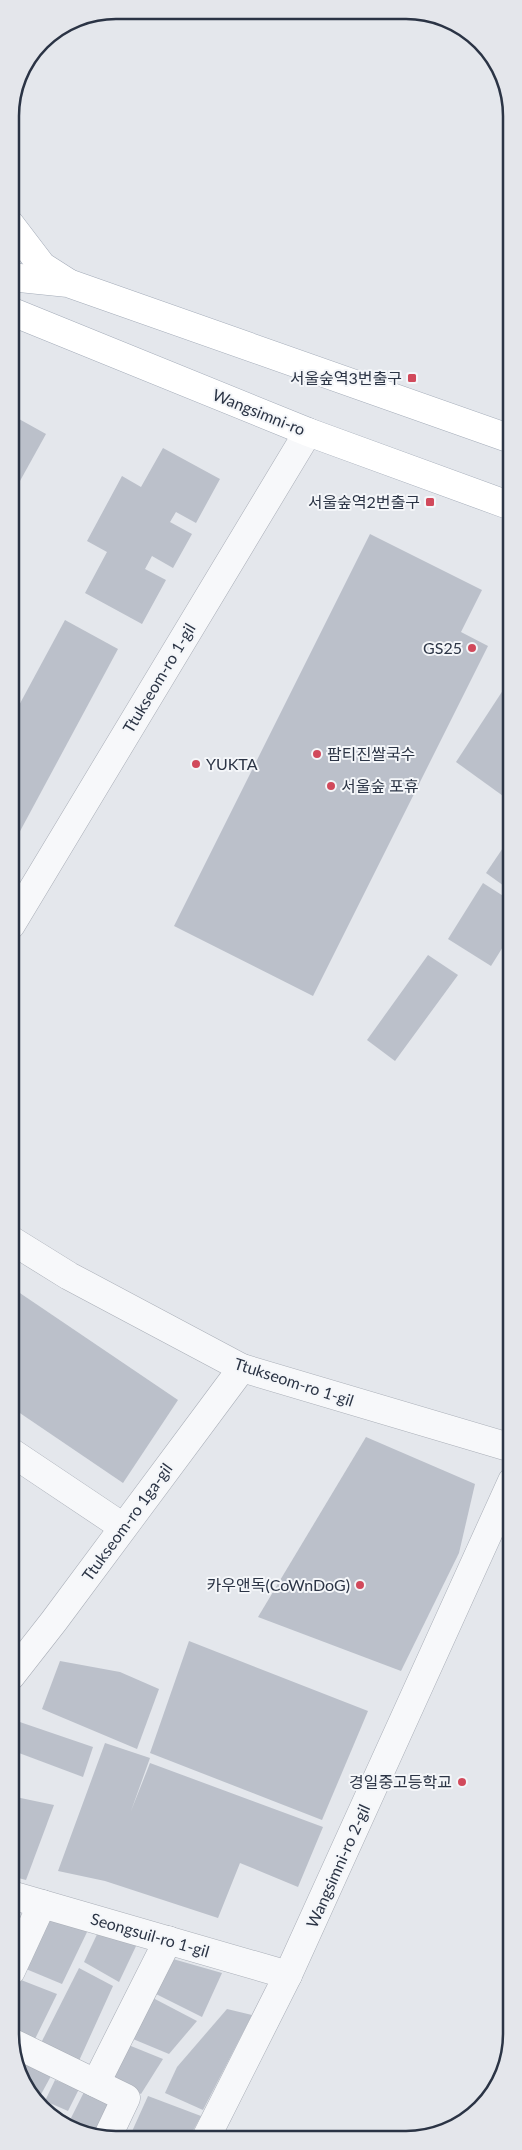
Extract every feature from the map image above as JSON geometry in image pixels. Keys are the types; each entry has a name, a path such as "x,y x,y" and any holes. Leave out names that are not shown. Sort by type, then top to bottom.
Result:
{"main road":[{"path":"19,236 42,266 68,283"},
{"path":"19,277 68,283 503,436"},
{"name":"Wangsimni-ro","path":"19,315 308,432 503,503"}],"street":[{"name":"Ttukseom-ro 1-gil","path":"19,910 308,432"},
{"name":"Ttukseom-ro 1-gil","path":"19,1245 69,1276 242,1368 503,1445"},
{"name":"Ttukseom-ro 1ga-gil","path":"19,1666 242,1368"},
{"path":"19,1457 123,1527"},
{"name":"Wangsimni-ro 2-gil","path":"210,2131 288,1975 503,1500"},
{"name":"Seongsuil-ro 1-gil","path":"19,1897 288,1975"},
{"path":"19,1954 42,1904"},
{"path":"96,2084 168,1940"},
{"path":"20,2046 126,2098 111,2131"}],"building":[{"path":"19,419 46,434 19,483"},
{"path":"163,448 220,479 196,523 176,512 170,522 192,534 173,568 152,556 145,569 166,580 142,624 85,593 107,552 87,541 122,476 141,487"},
{"name":"서울숲 포휴","path":"370,534 482,590 461,632 488,646 313,996 174,926"},
{"path":"65,620 118,649 19,833 19,705"},
{"path":"503,690 503,796 456,762"},
{"path":"503,848 503,885 486,873"},
{"path":"483,883 503,896 503,947 491,966 448,939"},
{"path":"428,955 458,975 395,1061 367,1040"},
{"path":"19,1292 178,1400 123,1483 19,1412"},
{"name":"카우앤독(CoWnDoG)","path":"366,1437 475,1484 459,1553 401,1671 258,1617"},
{"path":"189,1641 368,1711 322,1820 150,1753"},
{"path":"60,1661 120,1672 159,1689 137,1749 42,1709"},
{"path":"19,1722 93,1747 83,1777 19,1753"},
{"path":"105,1743 150,1758 131,1811 150,1763 323,1827 298,1887 240,1863 218,1918 105,1881 58,1871"},
{"path":"19,1798 54,1805 26,1880 19,1878"},
{"path":"48,1918 88,1930 62,1984 26,1969"},
{"path":"100,1928 137,1944 119,1982 84,1962"},
{"path":"173,1959 222,1973 202,2017 154,1993"},
{"path":"79,1968 113,1986 78,2063 41,2043"},
{"path":"19,1979 57,1994 35,2039 19,2032"},
{"path":"153,1998 197,2021 169,2054 133,2039"},
{"path":"227,2009 252,2015 203,2110 165,2093 177,2067"},
{"path":"126,2044 163,2059 141,2094 109,2078"},
{"path":"23,2062 51,2076 41,2095 32,2083"},
{"path":"55,2080 79,2089 68,2111 45,2101"},
{"path":"84,2092 110,2105 99,2129 70,2120"},
{"path":"148,2096 201,2116 193,2131 132,2131"}],"place":[{"name":"서울숲역3번출구","path":"412,378"},
{"name":"서울숲역2번출구","path":"430,502"},
{"name":"GS25","path":"472,648"},
{"name":"팜티진쌀국수","path":"317,754"},
{"name":"YUKTA","path":"196,764"},
{"name":"서울숲 포휴","path":"331,786"},
{"name":"카우앤독(CoWnDoG)","path":"360,1585"},
{"name":"경일중고등학교","path":"462,1782"}]}
